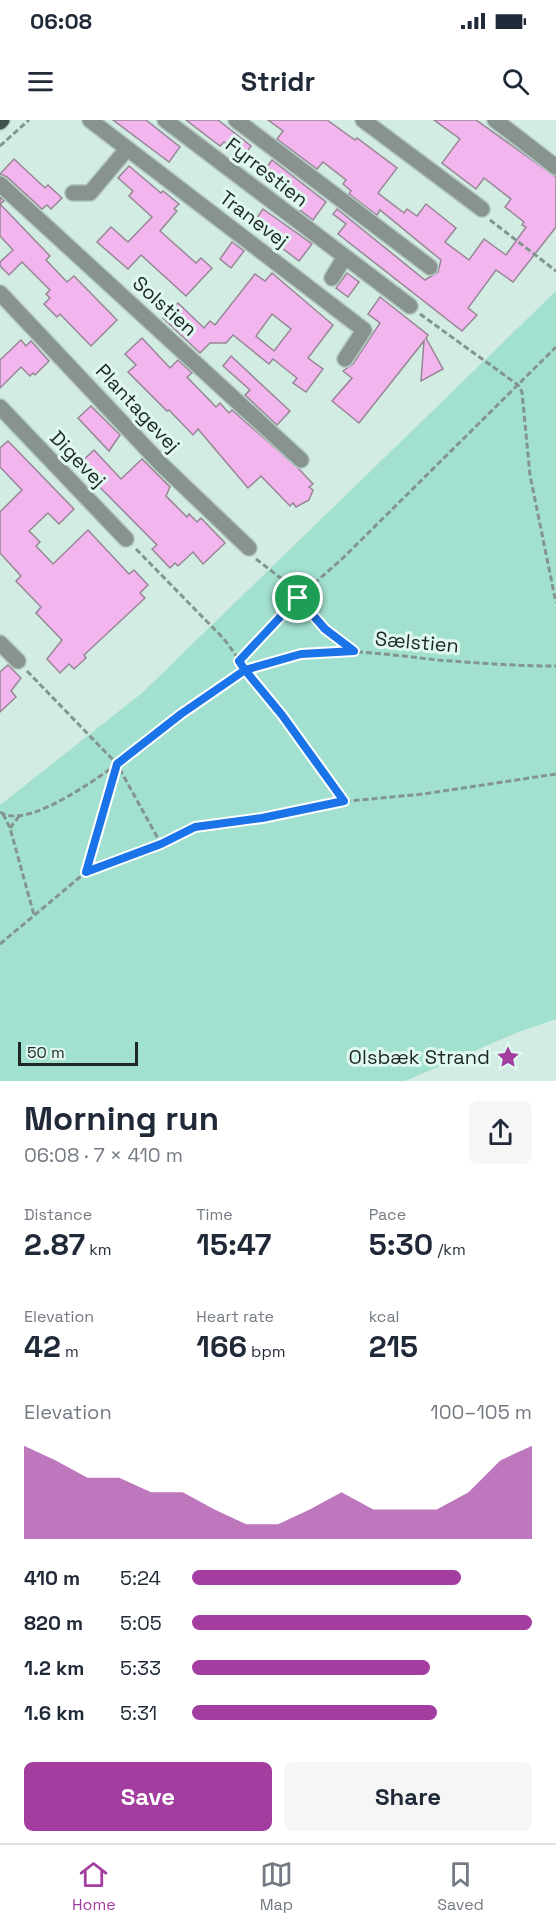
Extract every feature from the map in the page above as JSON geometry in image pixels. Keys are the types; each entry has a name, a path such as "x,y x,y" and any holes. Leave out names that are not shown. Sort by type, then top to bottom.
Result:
{"street":[{"name":"Tranevej","path":"90,120 364,330 345,359"},
{"name":"Fyrrestien","path":"165,120 410,306"},
{"path":"236,120 430,267"},
{"path":"363,120 482,209"},
{"path":"495,120 556,167"},
{"path":"73,193 90,193 128,149"},
{"name":"Solstien","path":"0,184 301,460"},
{"path":"332,278 344,258"},
{"name":"Plantagevej","path":"0,293 162,465 249,548"},
{"name":"Digevej","path":"0,407 126,539"},
{"path":"0,643 18,661"}],"path":[{"path":"0,146 30,120"},
{"path":"482,209 491,221 556,271"},
{"path":"410,306 518,385 522,392 530,475 556,603"},
{"path":"239,661 298,598 344,558 556,347"},
{"path":"126,539 224,639 344,801"},
{"path":"249,548 262,566 285,581 325,629 354,651"},
{"name":"Sælstien","path":"2,813 20,816 74,795 190,707 245,670 301,654 354,651 454,661 556,666"},
{"path":"18,661 117,764 161,844"},
{"path":"86,872 117,764"},
{"path":"0,937 2,942 86,872 161,844 195,827 262,818 344,801 423,794 556,774"},
{"path":"2,813 10,828 34,915"},
{"path":"10,828 20,816"}],"green space":[{"path":"556,291 556,1019 516,1033 405,1081 0,1081 0,805 142,693"}],"building":[{"path":"113,120 146,120 180,147 169,162"},
{"path":"186,120 218,120 251,146 243,157 224,142 220,146"},
{"path":"268,120 327,120 355,140 357,138 397,168 378,193 404,213 407,209 417,216 426,204 456,228 445,242 469,260 484,239 506,255 526,227 522,225 524,222 505,207 511,199 484,178 476,189 442,163 460,139 434,120 476,120 556,177 556,227 513,282 496,270 468,308 477,315 462,331 338,234 346,224 333,214 337,209 425,280 438,272 441,260 380,210 377,215 349,194 351,191 343,184 346,180 323,162 317,169 277,139 283,131"},
{"path":"14,159 45,188 48,185 62,198 51,209 47,205 42,209 7,177 0,174"},
{"path":"272,160 326,202 313,220 300,210 303,206 261,175"},
{"path":"129,166 161,193 163,191 179,204 174,209 177,211 160,231 196,263 201,258 212,268 186,296 141,255 128,269 97,242 111,227 128,242 152,217 129,196 133,191 118,178"},
{"path":"0,204 50,256 46,260 67,282 74,276 117,320 91,346 60,314 57,317 44,304 50,298 46,294 50,290 22,262 9,275 0,266 0,262 13,250 0,236"},
{"path":"263,209 312,244 299,261 252,225"},
{"path":"232,242 244,251 231,268 220,259"},
{"path":"272,273 333,325 308,358 323,369 306,392 293,383 297,378 273,359 269,364 233,335 226,343 210,343 200,353 163,318 178,303 204,328 210,321 215,325 255,274 265,281","holes":["272,314 291,329 274,351 256,336"]},
{"path":"347,273 359,282 348,297 336,288"},
{"path":"380,297 428,335 426,338 443,369 421,381 424,341 359,423 332,401 352,378 343,371 353,364 380,323 368,314"},
{"path":"142,338 170,368 178,360 192,373 187,377 216,407 220,403 229,413 232,410 299,469 313,484 309,487 313,490 309,500 296,507 293,503 290,506 261,476 248,488 198,429 193,435 169,410 167,411 128,372 136,365 125,354"},
{"path":"21,340 26,346 31,341 49,361 35,375 33,373 30,376 21,367 0,388 0,360"},
{"path":"231,356 290,411 277,425 245,395 250,390 223,366"},
{"path":"91,406 120,435 109,451 78,418"},
{"path":"8,441 74,509 59,524 48,513 29,531 40,542 36,546 53,564 88,530 129,574 134,570 148,585 140,593 145,598 84,655 86,658 74,669 69,664 60,673 47,659 62,640 36,613 41,607 16,581 21,576 0,553 0,512 22,490 0,467 0,448"},
{"path":"94,450 121,479 142,459 170,487 166,496 187,517 189,514 197,522 201,518 225,543 203,564 193,552 178,566 175,563 170,568 152,549 157,545 78,465"},
{"path":"8,665 21,678 11,691 16,697 0,712 0,672"}],"place":[{"name":"Olsbæk Strand","path":"508,1057"}],"route":[{"path":"298,598 239,661 245,670 219,686 117,764 104,817 86,872 161,844 195,827 262,818 344,801 261,687 245,670 301,654 354,651 338,642 298,598"}]}
